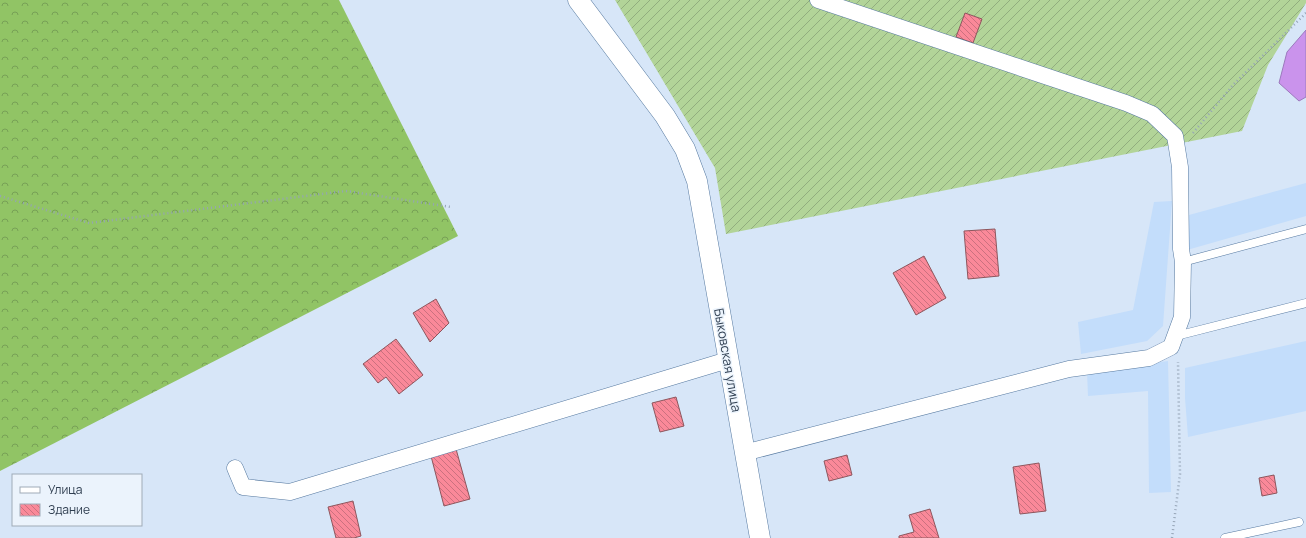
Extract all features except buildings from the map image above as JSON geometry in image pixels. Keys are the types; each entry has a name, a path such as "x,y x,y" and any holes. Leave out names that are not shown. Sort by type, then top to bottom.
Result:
{"street":[{"name":"Быковская улица","path":"578,0 665,116 685,149 697,182 760,538"},
{"path":"744,453 1069,369 1149,358 1173,341 1182,317 1183,262 1181,249 1180,167 1175,136 1152,114 1133,105 818,0"},
{"path":"235,468 243,486 290,492 728,360"}],"lane":[{"path":"1183,262 1306,229"},
{"path":"1173,341 1306,303"},
{"path":"1225,538 1299,522"}],"path":[{"path":"1177,152 1233,85 1306,13"},
{"path":"0,196 89,223 346,191 451,207"},
{"path":"1172,538 1180,474 1178,361 1173,341"}],"shaded area":[{"path":"1306,30 1306,97 1299,101 1279,83 1287,52"},
{"path":"1306,183 1306,216 1187,250 1189,215"},
{"path":"1172,201 1163,326 1147,341 1081,354 1078,322 1133,310 1154,202"},
{"path":"1306,341 1306,411 1188,437 1185,398 1185,368"},
{"path":"1168,361 1171,492 1149,493 1148,391 1088,396 1087,372"}],"green space":[{"path":"0,0 339,0 458,236 0,471"},
{"path":"615,0 1306,0 1306,3 1268,65 1242,131 726,234 715,168"}]}
